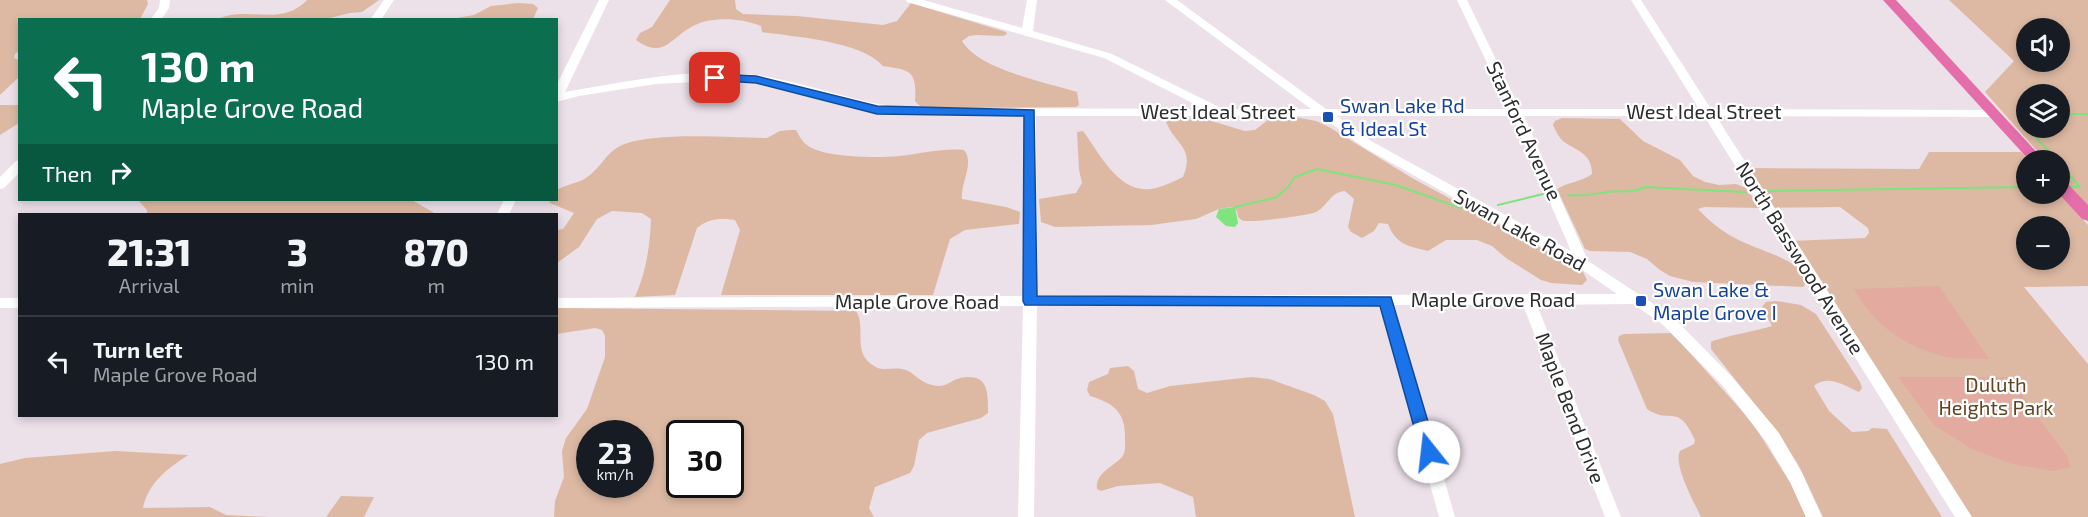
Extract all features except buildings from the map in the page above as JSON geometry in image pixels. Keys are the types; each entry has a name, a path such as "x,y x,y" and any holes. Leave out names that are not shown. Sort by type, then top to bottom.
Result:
{"main road":[{"path":"1889,0 2028,150"},
{"path":"2070,196 2088,215"}],"street":[{"path":"156,18 164,8 165,0"},
{"path":"376,18 389,0"},
{"path":"558,96 604,0"},
{"path":"911,0 1108,56 1222,113"},
{"path":"1027,32 1032,0"},
{"name":"Swan Lake Road","path":"1170,0 1367,144 1431,182 1583,264 1638,299 1682,333 1748,406 1785,457 1814,517"},
{"name":"Stanford Avenue","path":"1462,0 1516,112 1583,264"},
{"name":"North Basswood Avenue","path":"1636,0 1964,517"},
{"name":"West Ideal Street","path":"558,98 670,81 738,78 780,84 877,110 1222,113 1994,113"},
{"path":"1026,517 1030,301 1030,112"},
{"path":"0,185 18,166"},
{"name":"Maple Grove Road","path":"558,303 1638,299"},
{"path":"1386,300 1447,517"},
{"name":"Maple Bend Drive","path":"1528,300 1613,517"},
{"path":"0,303 18,303"}],"green space":[{"path":"0,0 147,0 148,4 141,18 18,18 18,52 14,58 18,60 18,78 0,95"},
{"path":"307,0 379,0 362,12 330,18 222,18 240,14 275,15 297,8"},
{"path":"670,0 735,0 736,9 743,14 797,16 883,25 897,21 911,3 1006,32 1007,34 1003,36 969,36 962,41 983,60 998,67 1014,74 1077,92 1079,105 1076,107 922,108 915,101 913,78 906,71 883,66 873,58 844,46 809,38 762,32 761,26 736,20 717,19 700,23 660,48 646,46 636,40 640,33 652,27"},
{"path":"1949,0 2088,0 2088,209 2070,188 2070,150 2036,150 2026,138 2070,138 2070,84 2016,84 2016,127 1985,92 2014,61"},
{"path":"518,3 533,4 538,8 533,18 457,18 474,15 491,6"},
{"path":"0,105 18,105 18,124 0,135"},
{"path":"1290,116 1316,121 1329,127 1412,178 1576,267 1583,272 1587,280 1582,285 1541,280 1506,258 1492,246 1477,240 1446,240 1428,251 1403,243 1391,231 1388,224 1379,223 1374,231 1362,238 1351,232 1348,227 1354,199 1345,191 1336,194 1316,212 1270,220 1242,220 1232,207 1219,209 1196,219 1151,225 1055,227 1041,222 1039,199 1076,193 1082,183 1077,132 1083,131 1105,162 1122,180 1143,189 1156,188 1183,177 1186,153 1166,122 1169,119 1208,120 1245,131 1255,130 1268,120"},
{"path":"1562,118 1620,119 1643,141 1680,160 1693,176 1705,182 1719,185 1736,184 1746,188 1760,208 1704,207 1698,209 1724,232 1794,265 1809,280 1803,287 1693,282 1670,276 1647,259 1630,252 1585,249 1557,189 1592,174 1591,167 1587,157 1564,142 1558,134 1553,125 1555,121"},
{"path":"796,130 807,145 838,155 890,157 940,150 964,150 968,167 962,199 1006,207 1020,212 1019,224 965,230 950,239 933,295 721,295 740,230 735,220 730,219 710,221 697,228 675,295 635,297 645,269 651,219 642,213 612,211 597,219 579,247 558,262 558,230 563,229 574,213 549,201 558,201 558,189 591,175 620,146 652,138 767,138 780,131"},
{"name":"Duluth Heights Park","path":"1929,152 2016,152 2016,204 2068,204 2088,225 2088,286 2024,287 2088,364 2088,517 1964,517 1790,241 1865,238 1869,233 1868,228 1840,207 1768,208 1743,168 1919,169"},
{"path":"139,201 414,201 434,213 147,213"},
{"path":"1939,286 1989,359 1948,357 1929,352 1903,340 1870,313 1854,289"},
{"path":"1776,301 1801,305 1816,314 1860,382 1862,388 1859,392 1831,381 1814,386 1829,411 1852,432 1868,431 1872,428 1887,429 1942,517 1823,517 1799,466 1780,436 1711,349 1711,342 1715,340 1772,326 1762,307 1766,302"},
{"path":"558,308 856,311 859,318 863,354 874,366 881,369 907,370 927,383 939,386 960,378 977,378 982,381 987,392 988,413 981,418 927,433 919,440 914,466 910,473 875,487 869,508 874,517 554,517 555,501 564,477 562,451 566,438 576,424 576,498 654,498 654,420 579,420 587,409 605,357 605,336 602,330 595,328 558,334"},
{"path":"1672,333 1752,422 1791,484 1806,517 1701,517 1685,484 1679,465 1680,451 1694,444 1695,440 1683,421 1674,416 1656,414 1647,409 1618,340 1619,336 1624,334"},
{"path":"1128,366 1134,371 1138,389 1147,393 1170,386 1252,377 1269,379 1325,401 1333,414 1355,517 1196,517 1193,497 1160,483 1118,486 1101,491 1097,489 1097,483 1102,474 1123,455 1125,430 1117,410 1106,402 1090,396 1087,390 1089,382 1108,374 1110,368"},
{"path":"1898,377 2009,377 2067,456 2071,467 2052,471 2012,464 1972,449 1934,425"},
{"path":"116,451 188,455 166,471 154,484 143,508 210,507 226,515 269,517 0,517 0,464 25,458"},
{"path":"341,496 374,497 364,517 326,517"}],"shaded area":[{"path":"1235,207 1238,223 1235,227 1226,226 1216,217 1219,209"}],"waterway":[{"path":"2070,114 2088,114"},
{"path":"2036,138 2048,150"},
{"path":"1235,207 1277,197 1295,177 1317,169 1396,185 1461,208"},
{"path":"2070,176 2080,187 2070,186"},
{"path":"1568,195 1631,191 1645,187 1745,192"},
{"path":"1767,191 2016,187"},
{"path":"1498,205 1543,194"}],"place":[{"name":"Swan Lake Rd & Ideal St","path":"1328,117"},
{"name":"Swan Lake & Maple Grove I","path":"1641,301"}],"route":[{"path":"715,78 756,79 877,110 1030,112 1030,301 1386,300 1429,452"}]}
